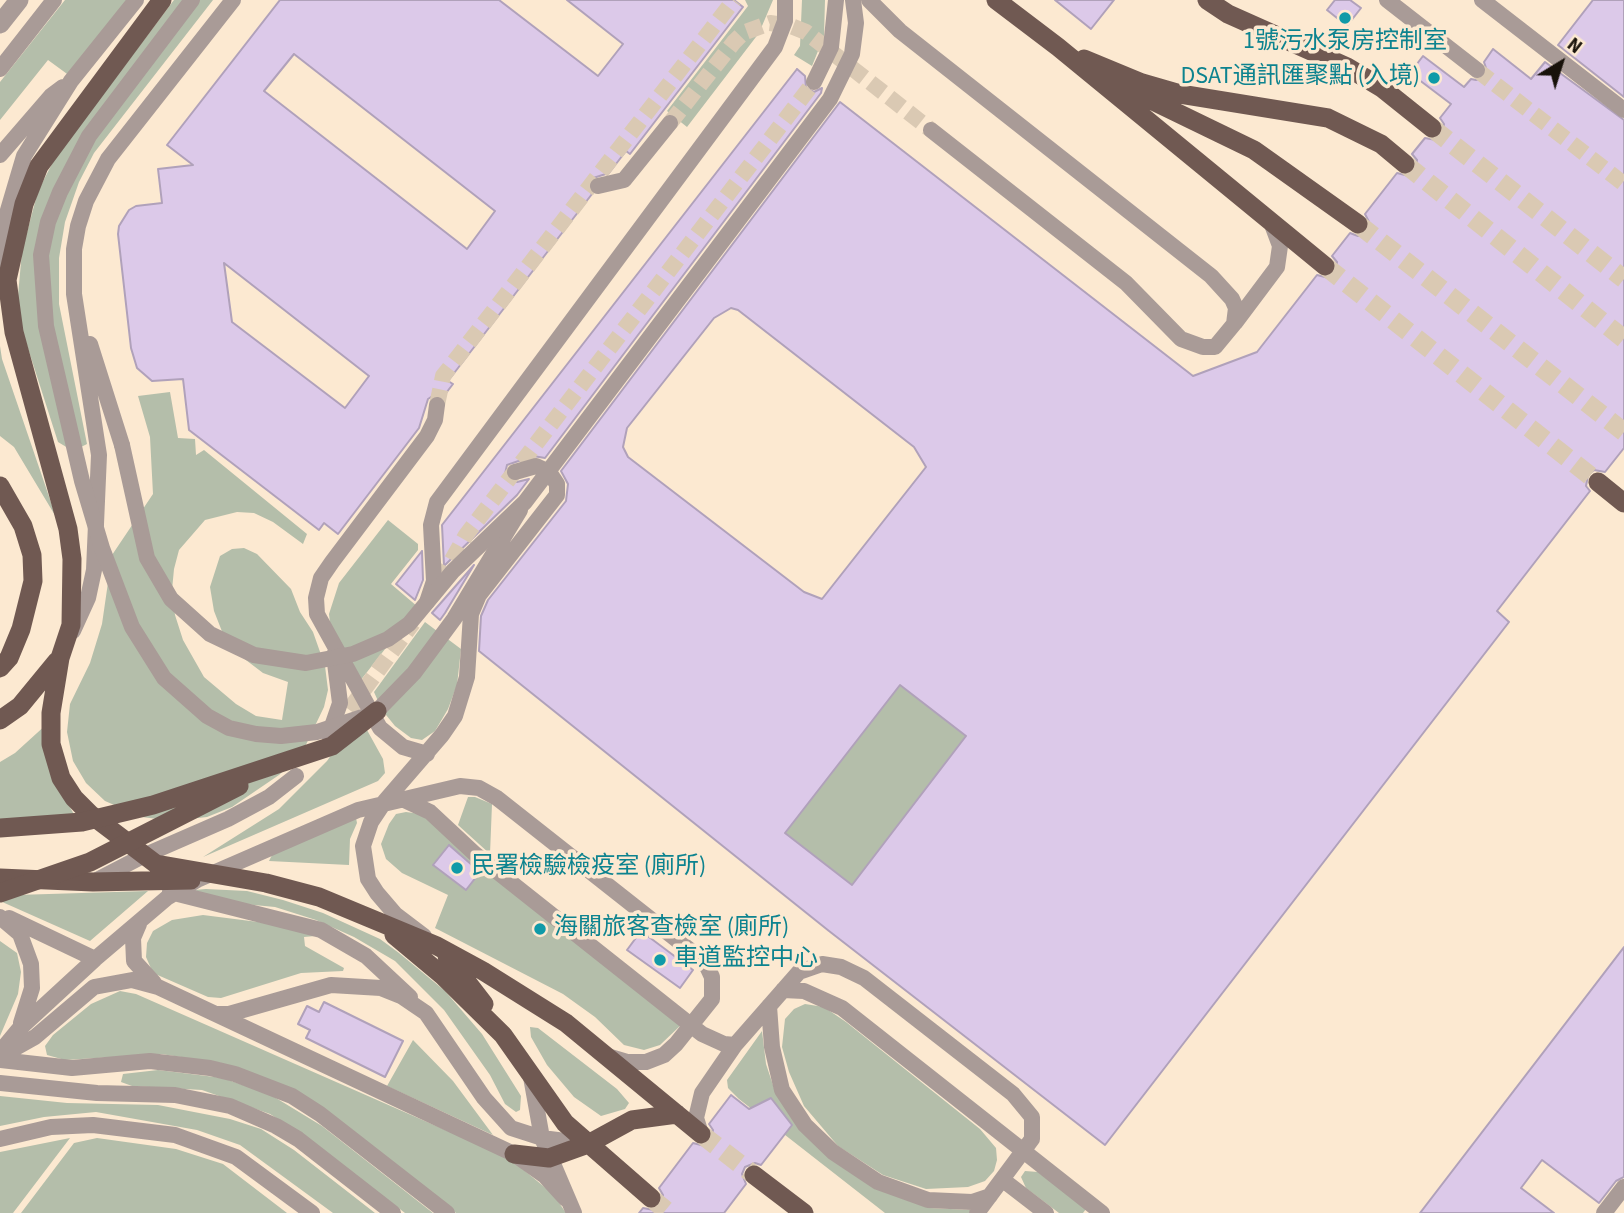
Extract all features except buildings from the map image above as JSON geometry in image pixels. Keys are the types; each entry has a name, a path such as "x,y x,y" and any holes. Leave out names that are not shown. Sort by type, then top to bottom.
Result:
{"main road":[{"path":"162,0 39,166 24,204 7,280 14,332 68,528 72,582 71,625 51,713 51,744 61,778 82,806 143,856 156,864 202,877"},
{"path":"996,0 1058,47 1325,266"},
{"path":"1207,0 1228,13 1347,67 1382,88 1432,128"},
{"path":"1058,47 1120,75 1180,94 1328,118 1381,144 1405,163"},
{"path":"1058,47 1132,92 1254,150 1357,224"},
{"path":"1598,482 1624,503"},
{"path":"0,486 23,526 32,555 33,581 29,607 4,663"},
{"path":"0,720 20,706 63,652"},
{"path":"0,828 82,822 153,805 332,746 377,711"},
{"path":"0,893 90,862 277,766"},
{"path":"0,878 93,882 236,878 319,897 437,946 530,999 607,1055 701,1134"},
{"path":"368,917 409,945 503,1035"},
{"path":"437,946 479,995 531,1077 565,1123 651,1198"},
{"path":"514,1154 549,1158 588,1144 632,1120 677,1114"},
{"path":"754,1175 804,1213"}],"street":[{"path":"0,24 19,0"},
{"path":"0,69 54,0"},
{"path":"7,280 4,237 14,184 32,143 71,81 136,0"},
{"path":"192,0 89,136 48,222 41,255 46,326 82,481 102,548 132,628 164,678 183,698 229,728 281,736 330,729 377,711 414,673 454,619 525,502 830,99 845,72 855,39 853,0"},
{"path":"63,652 88,598 94,570 99,466 74,294 74,249 78,226 86,201 102,169 125,134 233,0"},
{"path":"425,607 434,581 431,525 437,502 775,47 785,22 785,0"},
{"path":"814,82 831,47 836,0"},
{"path":"869,0 900,31 1212,276 1232,299 1236,308 1234,324"},
{"path":"1387,0 1477,70"},
{"path":"1482,0 1624,110"},
{"path":"0,155 51,96 71,81"},
{"path":"598,186 624,180 670,122"},
{"path":"931,130 1126,283 1181,339 1203,347 1215,346 1277,267 1280,246 1272,222"},
{"path":"74,294 122,445 140,535 158,580 171,599 210,634 235,648 277,660 329,661 388,639 409,624 453,571 525,502"},
{"path":"427,754 403,747 380,728 317,614 316,598 321,579 427,436 435,420 437,405"},
{"path":"437,946 386,905 368,879 363,846 366,832 449,726 464,695 471,655 471,614 479,595 558,494 557,484 549,472 536,466 515,472"},
{"path":"327,741 339,713 341,691 330,636"},
{"path":"93,882 269,797 296,776"},
{"path":"0,1056 19,1029 95,959 174,893 202,877 393,800 460,786 479,788 497,798 705,962 714,988 712,999 692,1026 664,1055 627,1062 607,1055"},
{"path":"393,800 430,812 475,853 692,1026 715,1041 735,1045"},
{"path":"82,806 106,821 147,836 190,836"},
{"path":"146,881 174,893 321,930 366,956 426,1013 495,1113 511,1128 542,1138 588,1144"},
{"path":"0,915 95,959"},
{"path":"0,915 20,934 32,964 29,1002 19,1029"},
{"path":"140,921 133,938 134,961 145,977 158,987"},
{"path":"701,1134 696,1118 702,1093 735,1045 799,972 822,964 841,967 864,978 1024,1105 1034,1129 1024,1152 977,1213"},
{"path":"0,1056 36,1037 94,987 132,980 158,987 514,1154 545,1176 570,1206"},
{"path":"214,1014 229,1014 331,985 381,988 401,996 426,1013"},
{"path":"783,990 804,991 830,1000 1102,1213"},
{"path":"769,1006 772,1047 782,1090 805,1125 833,1152 878,1182 928,1200 972,1202 991,1196"},
{"path":"0,1056 72,1068 150,1061 210,1068 235,1074 292,1096 320,1114 447,1213"},
{"path":"531,1077 542,1138 570,1206"},
{"path":"0,1083 97,1093 175,1095 230,1106 298,1139 393,1213"},
{"path":"0,1139 51,1127 93,1125 175,1135 236,1157 312,1213"},
{"path":"1003,1180 1046,1213"},
{"path":"1604,1213 1624,1187"}],"green space":[{"path":"65,0 136,0 74,79 48,60 0,120 0,82"},
{"path":"174,0 213,0 94,153 79,182 65,222 59,258 59,304 87,444 73,451 58,442 25,339 17,307 22,251 38,191 55,158"},
{"path":"745,0 773,0 759,33 687,127 667,111 748,6"},
{"path":"802,0 825,0 824,36 812,66 794,55 800,46"},
{"path":"0,346 2,359 56,517 14,447 0,436"},
{"path":"1111,379 1218,463 873,910 765,827"},
{"path":"170,392 178,438 195,439 196,455 204,450 307,534 303,544 273,522 254,513 237,512 205,520 179,550 174,569 172,590 175,615 183,640 204,677 236,704 256,716 282,720 288,682 263,673 238,654 223,634 214,611 210,587 220,556 232,549 244,548 257,554 291,589 300,612 313,632 325,666 328,690 324,707 301,755 279,775 232,807 207,817 172,821 142,817 105,801 86,783 73,761 67,732 70,704 90,663 102,624 112,555 153,494 150,437 138,396"},
{"path":"388,520 418,544 418,550 391,584 418,607 360,681 330,623 329,614 339,583"},
{"path":"425,622 461,649 457,685 448,709 435,731 422,740 411,738 395,726 382,710 374,692"},
{"path":"48,723 53,778 75,816 0,823 0,762 15,753"},
{"path":"367,730 383,759 385,773 378,781 203,857 279,809 327,761 343,738"},
{"path":"468,797 492,804 490,854 458,825"},
{"path":"396,814 421,814 681,1025 660,1045 644,1050 624,1045 595,1017 563,994 435,928 448,895 402,873 386,859 381,844"},
{"path":"356,818 357,823 350,839 349,865 269,861 272,855"},
{"path":"194,890 247,891 283,900 323,913 380,939 445,991 482,1034 521,1096 520,1110 516,1112 505,1104 490,1075 444,1010 395,961 354,937 316,920 275,907 233,903"},
{"path":"148,891 90,941 0,901 16,895"},
{"path":"203,915 274,924 315,936 304,937 305,946 344,968 343,971 301,973 221,998 208,997 153,973 146,957 147,943 153,931 172,920"},
{"path":"0,941 17,953 21,972 18,994 0,1036"},
{"path":"120,991 136,994 509,1158 553,1194 566,1213 456,1213 325,1111 221,1063 161,1054 65,1060 47,1055 45,1046 53,1035 91,1004"},
{"path":"805,1004 824,1007 846,1022 980,1129 996,1148 994,1171 985,1181 968,1187 926,1189 883,1175 838,1146 804,1106 789,1072 782,1047 785,1019 794,1009"},
{"path":"530,1027 538,1028 617,1089 629,1103 625,1109 601,1116 574,1097 547,1065 531,1037"},
{"path":"762,1031 766,1064 775,1091 871,1185 930,1208 971,1210 969,1213 885,1213 739,1099 728,1088 727,1080"},
{"path":"413,1040 453,1081 493,1135 387,1086"},
{"path":"158,1070 223,1078 271,1095 322,1126 433,1213 405,1213 309,1139 270,1114 202,1090 132,1086 121,1082 123,1074"},
{"path":"0,1096 67,1103 158,1105 230,1119 261,1129 294,1150 375,1213 333,1213 240,1145 197,1130 96,1112 44,1117 0,1126"},
{"path":"70,1138 13,1213 0,1213 0,1152"},
{"path":"97,1138 176,1149 223,1164 287,1213 21,1213 74,1143"},
{"path":"1025,1171 1038,1172 1086,1209 1083,1213 1059,1213 1026,1188 1021,1177"}],"tunnel":[{"path":"437,405 443,376 734,0"},
{"path":"670,123 734,42 743,33 770,23 791,26 806,32 931,130"},
{"path":"1477,70 1624,184"},
{"path":"440,581 466,535 814,82"},
{"path":"1432,128 1624,279"},
{"path":"1405,164 1624,339"},
{"path":"1358,224 1624,432"},
{"path":"1325,266 1598,482"},
{"path":"335,729 413,623"},
{"path":"701,1134 754,1175"},
{"path":"651,1198 669,1213"}],"place":[{"name":"1號污水泵房控制室","path":"1345,18"},
{"name":"DSAT通訊匯聚點 (入境)","path":"1434,78"},
{"name":"民署檢驗檢疫室 (廁所)","path":"457,868"},
{"name":"海關旅客查檢室 (廁所)","path":"540,929"},
{"name":"車道監控中心","path":"660,960"}]}
